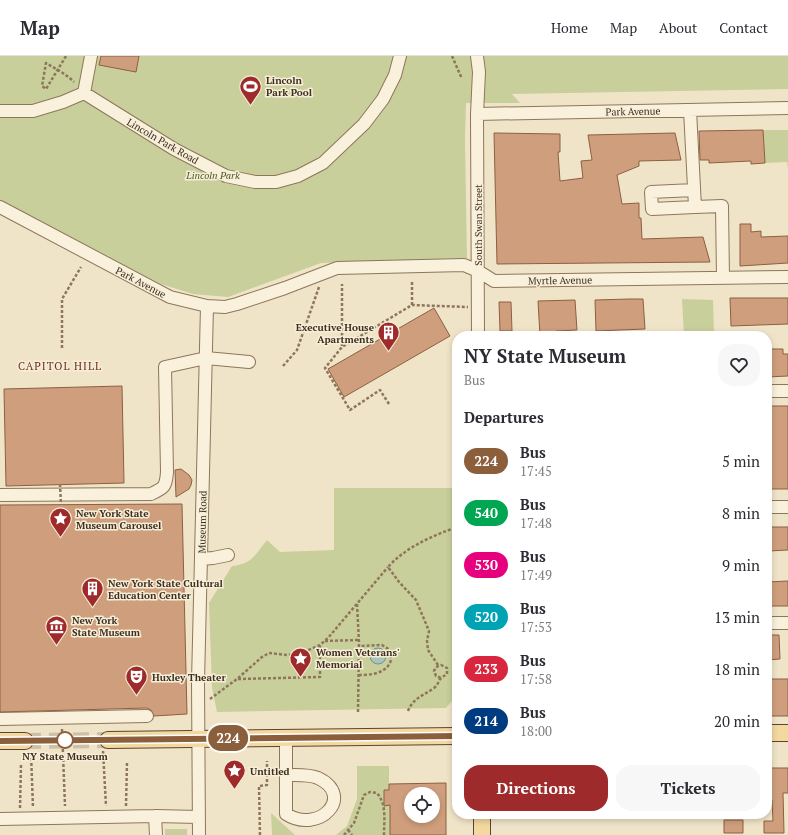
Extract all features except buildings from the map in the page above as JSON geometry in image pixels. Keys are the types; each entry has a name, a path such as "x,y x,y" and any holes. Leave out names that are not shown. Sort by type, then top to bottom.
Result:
{"main road":[{"path":"772,733 788,733"},
{"path":"105,744 199,738 452,736"},
{"path":"0,741 28,746"},
{"path":"482,819 482,835"}],"street":[{"path":"0,111 33,111 63,102 84,93 91,56"},
{"name":"Lincoln Park Road","path":"84,93 174,149 226,176 255,182 276,182 298,176 323,163 364,124 383,99 395,75 400,56"},
{"name":"South Swan Street","path":"477,56 479,72 477,114 478,331"},
{"name":"Park Avenue","path":"477,114 788,108"},
{"path":"690,110 695,207"},
{"path":"694,190 651,192 652,209 722,206 723,278"},
{"name":"Park Avenue","path":"0,206 170,298 207,306 225,307 237,304 285,288 337,268"},
{"name":"Myrtle Avenue","path":"337,268 464,265 478,271 494,281 788,278"},
{"name":"Museum Road","path":"199,835 199,675 207,306"},
{"path":"0,495 151,494 161,490 166,483 167,472 165,367 206,358 249,362"},
{"path":"772,391 788,391"},
{"path":"772,508 788,507"},
{"path":"201,559 228,555"},
{"path":"772,623 788,623"},
{"path":"0,719 147,716"},
{"path":"286,738 286,814 299,826 308,828 318,826 327,821 333,812 334,802 332,792 326,784 318,778 294,775"},
{"path":"155,816 156,835"},
{"path":"0,819 155,816 198,817"}],"path":[{"path":"66,56 58,70 46,89 42,86 46,63 58,70 66,75"},
{"path":"452,56 462,78"},
{"path":"62,348 62,298 81,267"},
{"path":"412,282 412,306"},
{"path":"283,366 297,350 320,283"},
{"path":"342,284 342,347"},
{"path":"390,404 380,390 350,410 325,368 342,347 412,306 470,307"},
{"path":"60,484 61,505"},
{"path":"210,699 269,653 287,655 304,652 320,645 388,567 408,549 452,529"},
{"path":"388,567 406,591 416,600 429,631 427,642 428,650 438,665 447,668 447,674 441,678 440,683 410,704 408,711"},
{"path":"357,603 359,646 358,712"},
{"path":"324,641 358,640"},
{"path":"237,679 320,677 320,645"},
{"path":"359,646 382,645 390,650 391,660 385,668 378,673 359,675"},
{"path":"438,665 434,673 436,676 441,678"},
{"path":"62,728 65,796"},
{"path":"105,744 106,796"},
{"path":"28,746 33,798"},
{"path":"260,835 259,786 267,785 267,761"},
{"path":"126,796 127,762"},
{"path":"20,802 21,764"},
{"path":"344,835 354,823 364,794 370,792 377,793 382,798 384,806 384,835"},
{"path":"348,830 352,835"}],"green space":[{"name":"Lincoln Park","path":"0,56 788,56 788,89 512,94 520,103 466,103 465,140 467,258 321,263 228,297 193,294 161,284 0,202"},
{"path":"763,130 788,130 788,169 787,162 765,163"},
{"path":"682,299 713,300 714,331 684,331"},
{"path":"334,488 452,488 452,701 446,708 217,712 212,688 209,603 232,566 245,563 257,553 267,540 280,552 334,550"},
{"path":"357,766 389,766 389,790 384,790 385,805 390,805 390,835 336,835 347,826 357,799"},
{"path":"271,813 295,835 272,835"},
{"path":"165,829 187,829 187,835 165,835"}],"water":[{"path":"378,648 385,653 386,656 381,663 378,664 371,659 370,656 375,649"}],"tunnel":[{"path":"25,741 108,740"}],"bus line":[{"name":"224","path":"0,741 452,736"}],"place":[{"name":"Lincoln Park Pool","path":"250,106"},
{"name":"Executive House Apartments","path":"389,352"},
{"name":"New York State Museum Carousel","path":"61,538"},
{"name":"New York State Cultural Education Center","path":"92,608"},
{"name":"New York State Museum","path":"57,646"},
{"name":"Women Veterans' Memorial","path":"301,678"},
{"name":"Huxley Theater","path":"137,696"},
{"name":"NY State Museum","path":"65,740"},
{"name":"Untitled","path":"235,790"}],"district":[{"name":"CAPITOL HILL","path":"60,366"}]}
